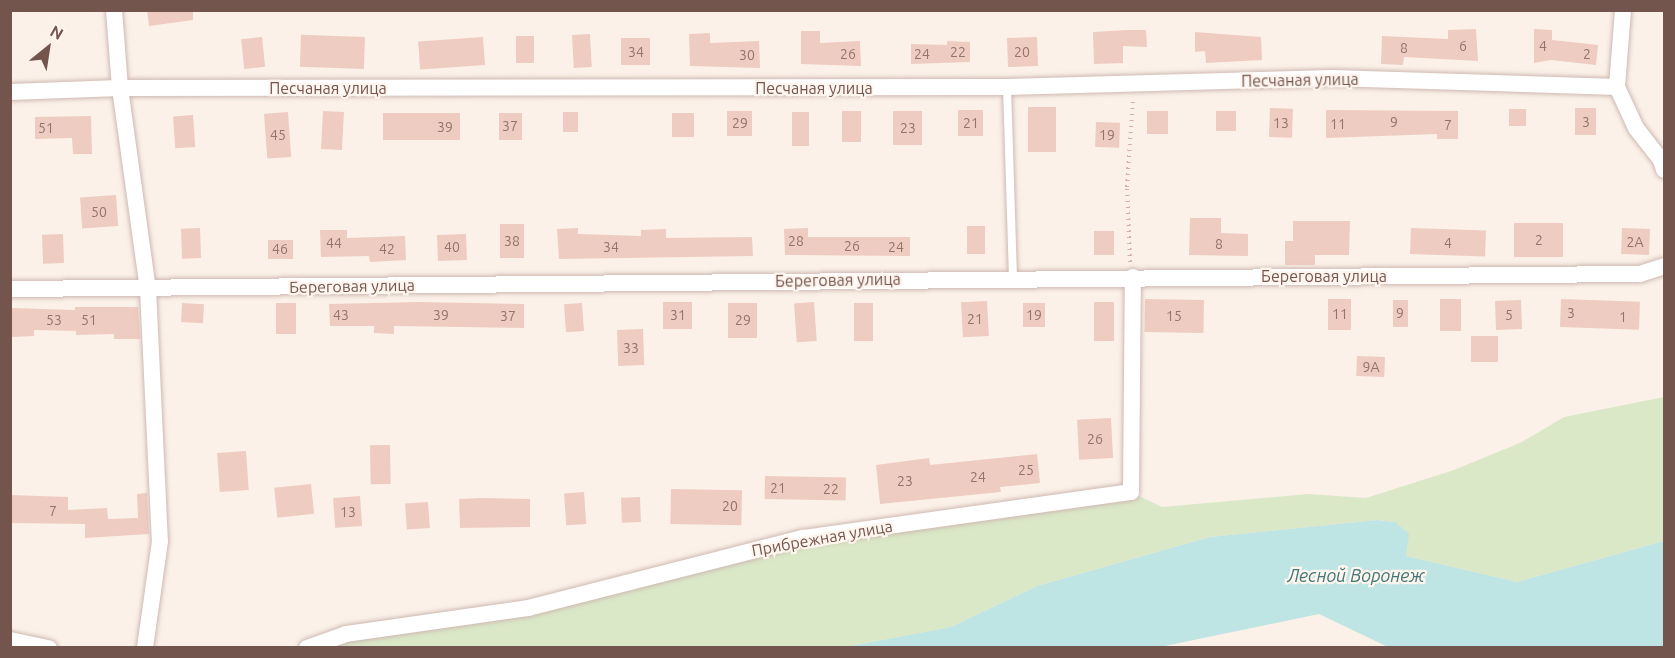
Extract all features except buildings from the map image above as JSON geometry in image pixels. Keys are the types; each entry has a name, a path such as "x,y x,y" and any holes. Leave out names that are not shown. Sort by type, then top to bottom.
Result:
{"street":[{"path":"114,10 120,88 148,289 160,541 145,648"},
{"path":"1623,10 1617,87 1636,128 1662,160 1665,170"},
{"name":"Песчаная улица","path":"10,92 120,88 1007,87 1332,78 1617,87"},
{"name":"Береговая улица","path":"10,289 1640,274 1665,266"},
{"name":"Прибрежная улица","path":"307,648 346,634 528,608 803,538 1131,492 1133,277"},
{"path":"10,640 49,648"}],"lane":[{"path":"1007,87 1013,278"}],"path":[{"path":"1133,84 1127,187 1127,243 1133,277"}],"green space":[{"path":"1664,397 1664,541 1517,582 1406,556 1395,522 1377,520 1210,537 1037,586 951,627 845,647 307,648 528,608 687,565 1131,492 1162,507 1308,494 1366,498 1454,470 1522,442 1564,417"}],"water":[{"name":"Лесной Воронеж","path":"1377,520 1395,522 1409,534 1406,556 1517,582 1664,541 1664,647 1388,647 1319,614 1160,647 845,647 951,627 1037,586 1210,537"}]}
